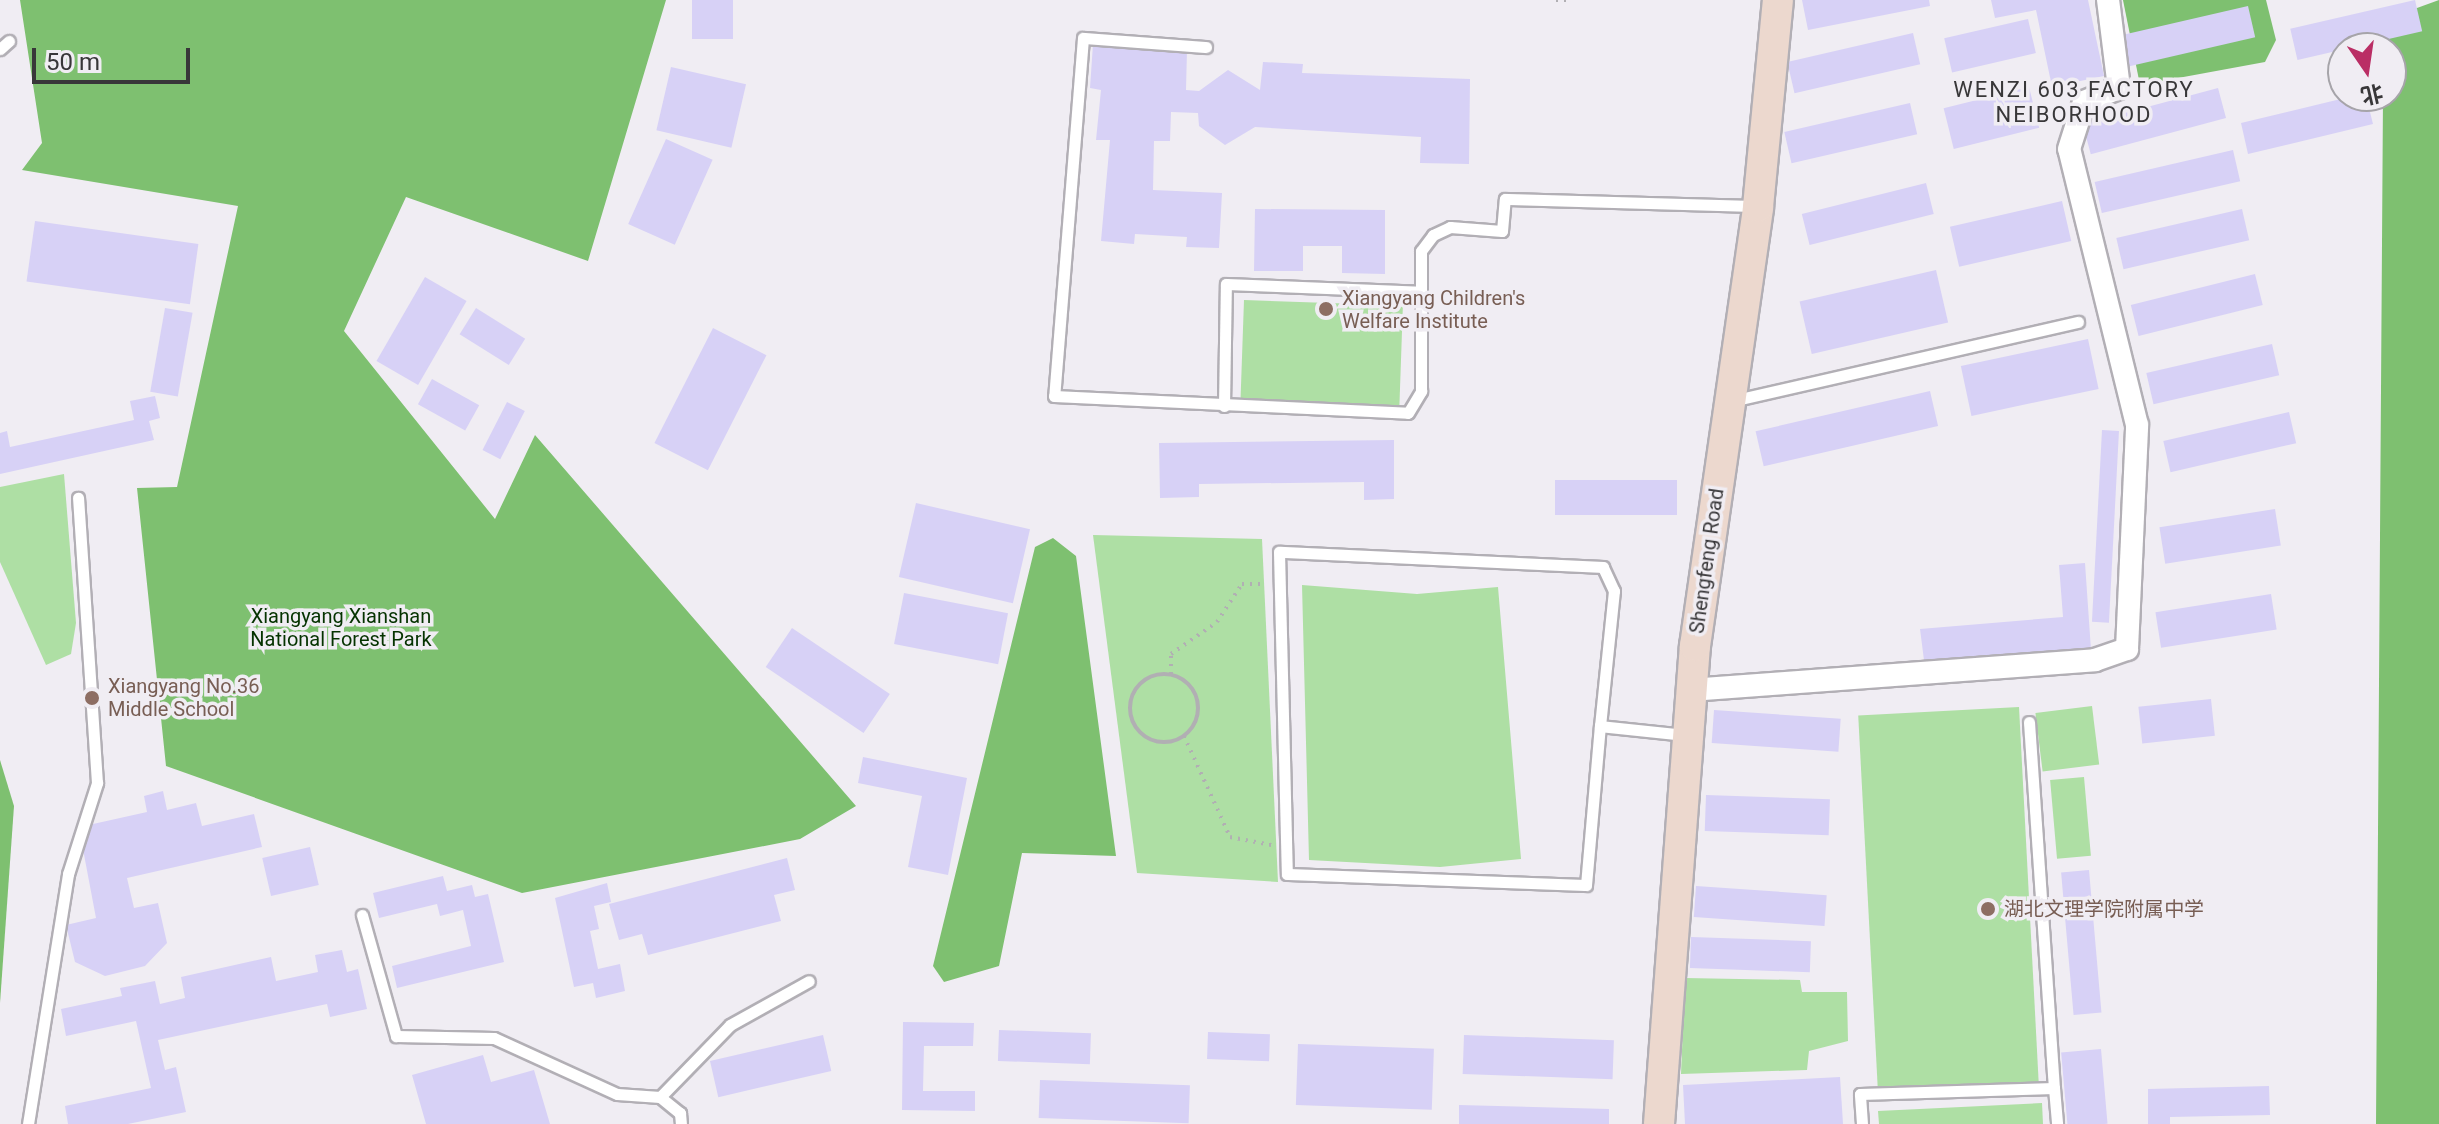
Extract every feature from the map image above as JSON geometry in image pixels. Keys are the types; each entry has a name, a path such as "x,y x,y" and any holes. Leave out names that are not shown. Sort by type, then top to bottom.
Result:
{"street":[{"name":"Shengfeng Road","path":"1659,1124 1690,690 1758,207 1778,0"},
{"path":"1690,690 2095,660 2127,649 2137,425 2069,149 2084,102 2119,88 2108,0"}],"lane":[{"path":"1206,47 1083,38 1054,396 1408,413 1421,391 1421,251 1433,235 1450,227 1502,231 1505,199 1758,207"},
{"path":"1224,406 1226,284 1421,292"},
{"path":"1730,402 2078,322"},
{"path":"28,1124 68,874 97,783 78,498"},
{"path":"1279,552 1603,567 1614,591 1586,885 1287,874 1280,584 1279,552"},
{"path":"2029,722 2057,1124"},
{"path":"1600,726 1686,735"},
{"path":"362,915 396,1036 494,1038 617,1094 660,1097 680,1113 681,1124"},
{"path":"660,1097 730,1025 809,981"},
{"path":"1862,1124 1860,1094 2054,1088"}],"path":[{"path":"1556,0 1569,0"},
{"path":"1171,674 1171,654 1217,622 1242,584 1280,584"},
{"path":"1171,674 1188,684 1198,700 1196,720 1184,736 1151,740 1130,715 1140,683 1171,674"},
{"path":"1184,736 1230,837 1287,847"}],"green space":[{"name":"Xiangyang Xianshan National Forest Park","path":"20,0 666,0 588,261 406,197 344,331 495,519 535,435 856,806 800,839 522,893 166,766 137,488 177,487 238,206 22,170 42,143"},
{"path":"2123,0 2266,0 2276,40 2265,62 2140,85"},
{"path":"2439,0 2439,1124 2376,1124 2383,112 2407,112 2407,32 2385,32 2384,20"},
{"path":"1244,300 1403,306 1399,405 1241,400"},
{"path":"64,474 76,623 71,654 46,665 0,562 0,487"},
{"path":"1093,535 1262,539 1278,882 1137,873"},
{"path":"1053,538 1076,556 1116,856 1022,853 999,966 944,982 933,966 1035,547"},
{"path":"1302,585 1417,594 1498,587 1521,859 1440,867 1309,860"},
{"path":"2092,706 2099,765 2043,772 2035,713"},
{"path":"2019,707 2039,1082 1878,1091 1858,715"},
{"path":"0,760 14,806 0,1003"},
{"path":"2084,777 2091,856 2057,859 2050,780"},
{"path":"1685,978 1800,980 1802,992 1847,992 1848,1041 1809,1051 1807,1070 1681,1074"},
{"path":"2042,1103 2043,1124 1879,1124 1878,1111"}],"building":[{"path":"692,0 733,0 733,39 692,39"},
{"path":"1802,0 1929,0 1930,6 1808,30"},
{"path":"1991,0 2088,0 2104,76 2052,87 2036,10 1995,18"},
{"path":"2415,0 2422,31 2407,35 2407,32 2327,32 2327,53 2297,60 2290,29"},
{"path":"2248,6 2255,37 2130,66 2122,35"},
{"path":"2028,19 2036,53 1952,72 1944,38"},
{"path":"1913,33 1920,64 1795,93 1787,62"},
{"path":"1093,44 1187,50 1186,90 1199,91 1228,70 1260,90 1263,62 1303,64 1302,73 1470,79 1469,164 1420,163 1421,137 1255,127 1225,145 1199,126 1198,113 1171,112 1170,141 1154,141 1153,190 1222,193 1219,248 1186,247 1187,237 1135,234 1134,244 1101,241 1110,140 1096,140 1101,90 1090,88"},
{"path":"671,67 746,84 731,148 656,130"},
{"path":"2029,87 2039,128 1954,149 1944,108"},
{"path":"2218,88 2226,118 2091,154 2083,124"},
{"path":"2327,102 2327,112 2370,112 2373,124 2248,154 2241,123"},
{"path":"1910,103 1917,134 1792,163 1784,132"},
{"path":"666,139 713,160 675,245 628,224"},
{"path":"2233,150 2240,181 2102,213 2095,182"},
{"path":"1926,183 1934,214 1810,245 1802,214"},
{"path":"2062,201 2071,241 1959,267 1950,227"},
{"path":"1255,209 1385,210 1385,274 1342,273 1342,246 1303,246 1303,271 1254,271"},
{"path":"2242,209 2249,240 2124,269 2116,238"},
{"path":"35,221 198,244 190,304 27,281"},
{"path":"1936,270 1948,323 1812,354 1800,301"},
{"path":"2255,274 2263,305 2139,336 2131,305"},
{"path":"425,277 467,301 418,385 376,361"},
{"path":"165,308 193,313 178,397 150,392"},
{"path":"476,308 525,339 509,365 460,334"},
{"path":"713,328 766,355 708,470 654,443"},
{"path":"2088,339 2099,389 1971,416 1961,366"},
{"path":"2272,344 2279,375 2154,404 2146,373"},
{"path":"432,379 479,405 465,431 418,404"},
{"path":"1930,391 1938,426 1764,466 1756,431"},
{"path":"155,396 160,418 149,421 154,440 0,474 0,433 7,431 10,447 134,420 130,401"},
{"path":"507,402 525,411 500,459 482,450"},
{"path":"2289,412 2296,443 2171,472 2163,441"},
{"path":"2102,430 2119,431 2109,623 2092,622"},
{"path":"1394,440 1394,499 1364,500 1364,482 1199,484 1199,497 1160,498 1159,443"},
{"path":"1555,480 1677,480 1677,515 1555,515"},
{"path":"916,503 1030,529 1013,603 899,577"},
{"path":"2275,509 2281,546 2165,564 2159,527"},
{"path":"2085,563 2091,650 1925,668 1920,629 2063,617 2059,565"},
{"path":"904,593 1008,613 998,664 894,644"},
{"path":"2271,594 2277,630 2161,648 2155,612"},
{"path":"792,628 890,694 864,733 766,667"},
{"path":"2211,699 2215,736 2142,743 2138,707"},
{"path":"1714,710 1841,719 1838,752 1712,743"},
{"path":"863,757 967,778 948,875 908,867 922,796 858,783"},
{"path":"163,791 167,810 196,803 202,826 254,814 262,847 127,878 134,908 158,903 167,943 145,966 105,976 75,962 66,925 96,918 82,844 93,824 147,812 144,796"},
{"path":"1706,795 1830,799 1829,835 1705,831"},
{"path":"310,847 319,885 271,896 262,858"},
{"path":"787,858 795,890 774,895 781,921 648,955 642,934 619,940 609,904"},
{"path":"2089,870 2101,1012 2074,1015 2061,872"},
{"path":"443,876 447,891 472,885 475,897 488,894 504,962 397,988 392,966 471,946 463,910 440,916 437,904 379,918 373,893"},
{"path":"607,883 611,902 594,906 599,929 590,931 598,969 620,964 625,991 596,998 593,983 574,987 555,898"},
{"path":"1696,886 1827,895 1825,926 1694,917"},
{"path":"1691,937 1811,941 1810,972 1690,968"},
{"path":"342,950 347,972 358,969 367,1009 330,1017 327,1004 158,1040 165,1070 176,1067 186,1112 128,1124 68,1124 65,1106 151,1088 136,1021 66,1036 61,1009 122,996 120,988 155,981 160,1004 185,998 181,977 271,957 276,981 318,972 315,955"},
{"path":"903,1022 974,1023 973,1046 924,1046 923,1091 975,1091 975,1111 902,1110"},
{"path":"999,1030 1091,1033 1090,1064 998,1061"},
{"path":"1208,1032 1270,1034 1269,1061 1207,1059"},
{"path":"823,1035 831,1071 718,1097 710,1061"},
{"path":"1464,1035 1614,1040 1613,1079 1463,1074"},
{"path":"1298,1044 1434,1049 1432,1110 1296,1105"},
{"path":"2101,1049 2108,1124 2067,1124 2061,1052"},
{"path":"483,1055 491,1082 534,1070 550,1124 426,1124 412,1075"},
{"path":"1840,1077 1843,1124 1685,1124 1683,1085"},
{"path":"1040,1080 1190,1085 1189,1123 1039,1118"},
{"path":"2269,1086 2270,1115 2170,1117 2170,1124 2148,1124 2148,1089"},
{"path":"1459,1105 1609,1109 1609,1124 1459,1124"}],"place":[{"name":"Xiangyang Children's Welfare Institute","path":"1326,309"},
{"name":"Xiangyang No.36 Middle School","path":"92,698"},
{"name":"湖北文理学院附属中学","path":"1988,909"}],"district":[{"name":"WENZI 603 FACTORY NEIBORHOOD","path":"2074,102"}]}
